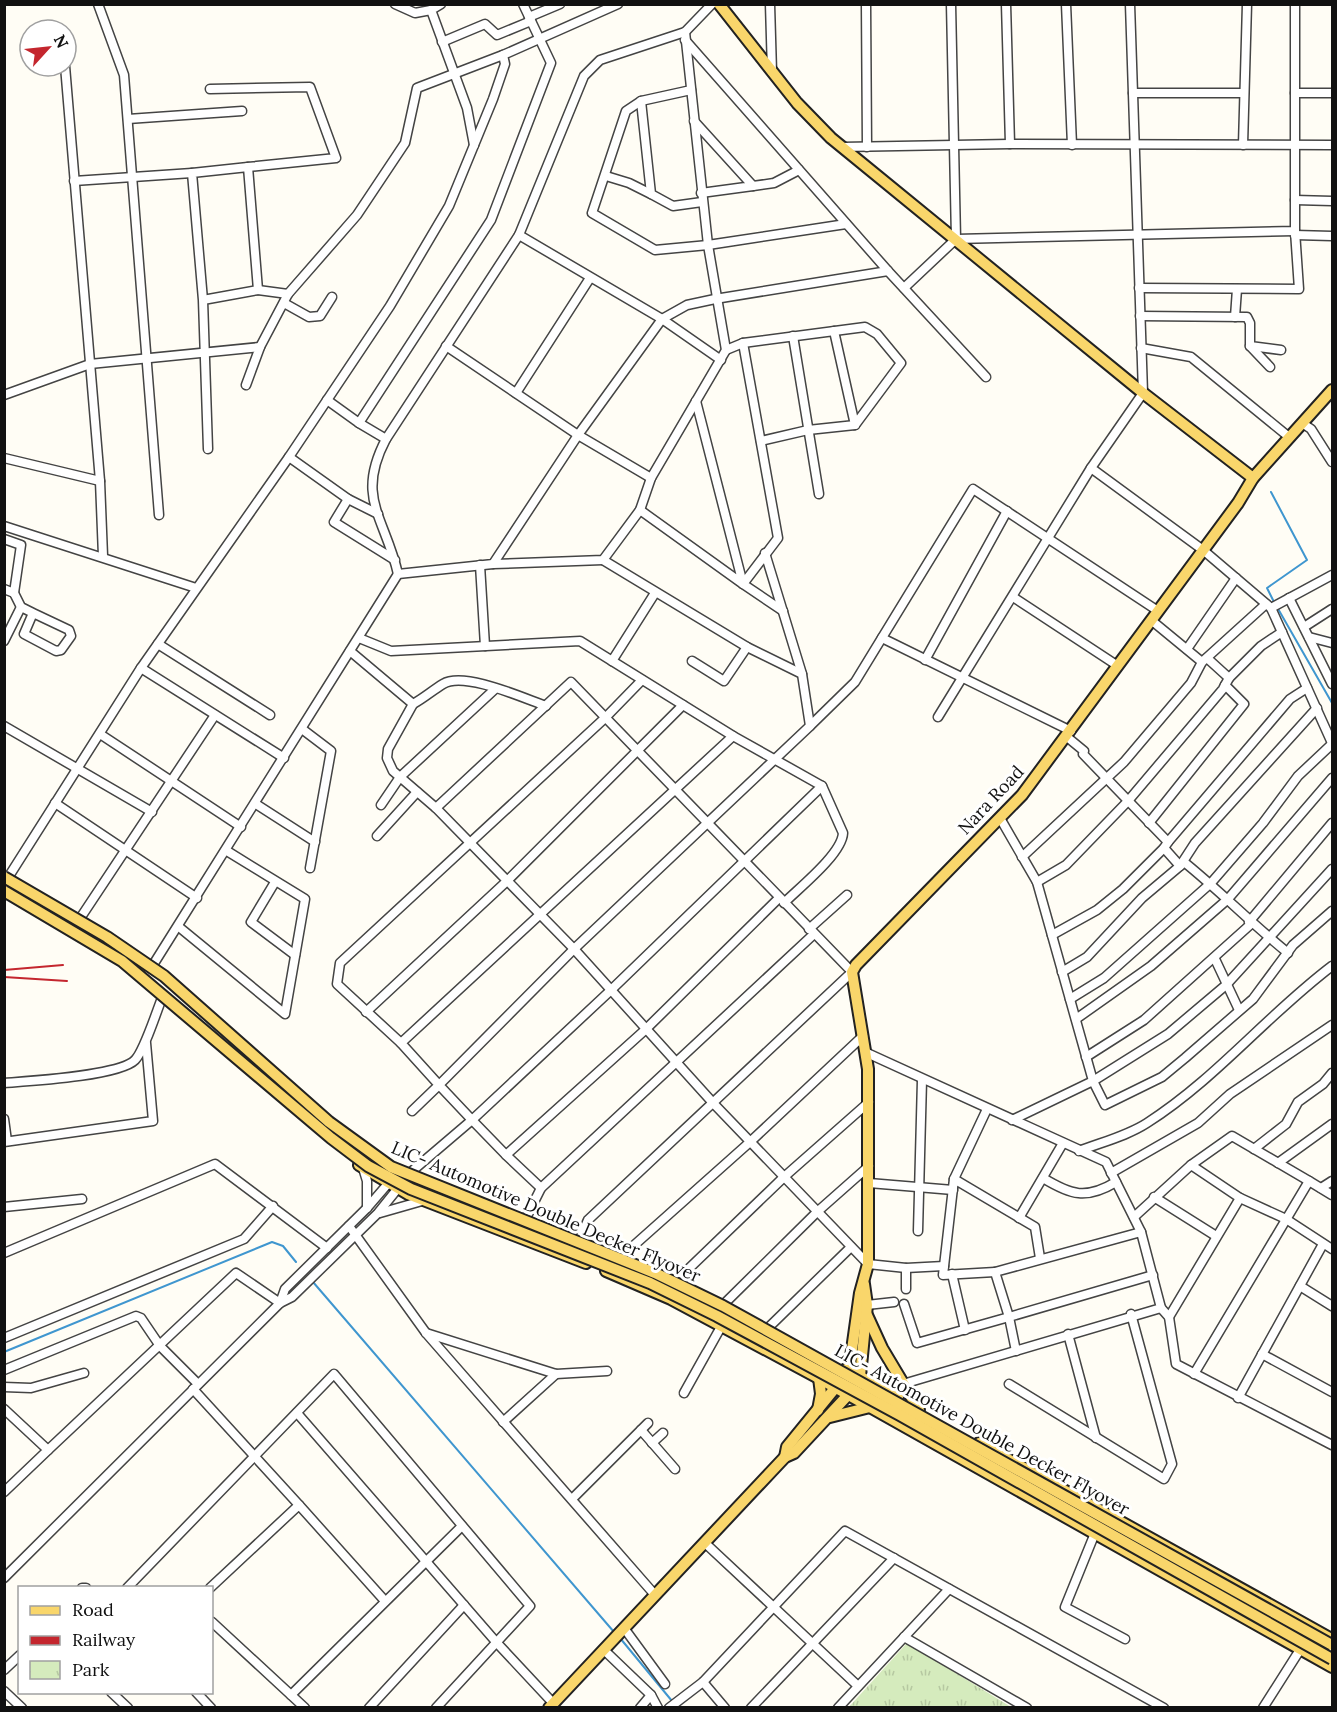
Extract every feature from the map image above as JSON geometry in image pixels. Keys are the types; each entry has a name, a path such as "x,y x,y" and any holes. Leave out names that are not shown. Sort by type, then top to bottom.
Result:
{"main road":[{"path":"719,4 797,103 842,147 1143,393 1253,478"},
{"name":"Nara Road","path":"852,972 856,965 1022,795 1155,616 1253,478 1332,390"},
{"path":"6,877 81,918 153,965 323,1111 363,1143 399,1166 622,1256 725,1303 1332,1639"},
{"name":"LIC- Automotive Double Decker Flyover","path":"6,877 107,937 164,976 329,1122 391,1167 655,1273 723,1306 1332,1645"},
{"name":"LIC- Automotive Double Decker Flyover","path":"4,891 122,961 332,1138 378,1172 411,1189 650,1283 717,1317 900,1414 1332,1659"},
{"path":"4,897 99,950 162,998 363,1168 394,1186 670,1299 722,1325 1332,1667"},
{"path":"551,1705 784,1457 794,1453 822,1415 849,1371 860,1293 868,1264 869,1183 867,1053 852,972"},
{"path":"822,1415 848,1395 860,1376 866,1309 864,1284"},
{"path":"866,1309 903,1384 919,1410"},
{"path":"819,1378 822,1415"},
{"path":"822,1415 870,1407"}],"street":[{"path":"98,4 124,75 159,515"},
{"path":"394,4 415,14 431,10 441,4"},
{"path":"359,423 490,220 551,63 523,4"},
{"path":"442,42 485,24 497,35 560,4"},
{"path":"246,385 260,347 288,294 357,215 405,143 417,88 539,39 618,4"},
{"path":"153,965 198,898 398,574 372,498 371,475 374,461 519,235 584,76 600,60 685,36 711,4"},
{"path":"770,4 772,72"},
{"path":"866,4 867,147"},
{"path":"951,4 956,239"},
{"path":"1006,4 1010,144"},
{"path":"1065,4 1072,145"},
{"path":"938,717 1050,539 1091,468 1143,393 1130,4"},
{"path":"1243,145 1247,4"},
{"path":"1139,288 1299,289 1295,233 1295,4"},
{"path":"431,10 466,108 474,146"},
{"path":"603,560 640,510 651,478 726,350 715,298 708,245 685,36"},
{"path":"685,36 798,170 986,377"},
{"path":"6,877 141,668 289,457 390,306 449,206 505,64 503,54"},
{"path":"66,78 100,481 103,556"},
{"path":"74,181 132,178 336,158 310,87 210,89"},
{"path":"691,90 641,100 626,111 606,176 591,213 655,250 708,245 846,224"},
{"path":"1133,93 1244,93"},
{"path":"1295,93 1332,93"},
{"path":"641,100 651,194"},
{"path":"128,119 242,111"},
{"path":"694,120 753,186"},
{"path":"842,147 1010,144 1332,145"},
{"path":"248,167 258,290"},
{"path":"606,176 629,183 672,206 774,183 798,170"},
{"path":"192,172 206,353 208,449"},
{"path":"1295,200 1332,201"},
{"path":"904,288 956,239 1137,233 1295,233 1332,237"},
{"path":"519,235 662,319 721,360"},
{"path":"493,564 578,435 662,319 687,305 715,298 888,271"},
{"path":"516,393 591,278"},
{"path":"1235,317 1237,289"},
{"path":"202,300 258,290 288,294"},
{"path":"284,303 309,317 320,316 332,297"},
{"path":"1140,316 1248,319 1250,346 1269,367"},
{"path":"726,350 743,343 865,327 878,334 901,363 855,425 808,430 761,441"},
{"path":"834,331 855,425"},
{"path":"793,336 819,494"},
{"path":"743,343 778,538 743,584"},
{"path":"446,346 578,435 651,478"},
{"path":"1250,346 1281,350"},
{"path":"4,395 90,364 260,347"},
{"path":"1141,348 1191,357 1289,437"},
{"path":"327,400 386,439"},
{"path":"696,401 743,584"},
{"path":"1302,423 1311,429 1332,462"},
{"path":"289,457 348,499 378,514"},
{"path":"4,458 100,481"},
{"path":"1070,999 1104,978 1210,883 1263,823 1298,776 1332,743 1270,606 1203,550 1091,468"},
{"path":"412,1111 574,950 855,682 973,489 1050,539 1155,616 1187,649 1205,660 1227,681 1244,704 1149,823"},
{"path":"348,499 334,522 395,560"},
{"path":"640,510 783,610"},
{"path":"925,660 1007,511"},
{"path":"4,526 103,556 196,588"},
{"path":"4,539 21,545 14,593 21,607 69,630 71,636 62,651 56,651 24,634 33,613"},
{"path":"765,553 802,674 810,726"},
{"path":"398,574 493,564 603,560 747,647 802,674"},
{"path":"480,565 485,646"},
{"path":"1022,856 1107,780 1191,683 1205,660 1270,606 1332,575"},
{"path":"1187,649 1236,578"},
{"path":"4,589 14,593"},
{"path":"612,661 655,593"},
{"path":"1013,597 1118,666"},
{"path":"1288,599 1332,682"},
{"path":"4,640 21,607"},
{"path":"1304,627 1332,609"},
{"path":"1037,882 1066,865 1128,801 1227,681 1261,646 1282,632"},
{"path":"1309,637 1332,643"},
{"path":"359,638 391,651 580,641 773,760 822,786 843,833 843,838 830,858 506,1155"},
{"path":"882,638 1069,734 1084,751 1083,754 1149,823 1180,866"},
{"path":"158,644 270,715"},
{"path":"692,661 724,681 747,647"},
{"path":"350,651 413,704"},
{"path":"141,668 284,758"},
{"path":"546,706 460,679 444,683 431,695 413,704 388,749 387,758 399,777 436,808 574,950 714,1104 868,1264 906,1268 944,1266"},
{"path":"541,1188 472,1120 401,1043 337,984 340,963 605,718 642,680"},
{"path":"436,808 570,682 852,972 588,1220 572,1258"},
{"path":"1052,934 1097,910 1124,889 1166,845 1290,699 1307,687"},
{"path":"381,805 399,777 495,689"},
{"path":"366,1012 507,882 683,705"},
{"path":"1180,866 1195,843 1317,708"},
{"path":"81,918 125,848 152,812 216,715"},
{"path":"4,726 152,812"},
{"path":"302,729 331,751 310,868"},
{"path":"100,734 241,827"},
{"path":"401,1043 540,916 673,789 733,736"},
{"path":"1076,1019 1151,966 1228,899 1332,778"},
{"path":"280,1303 285,1289 367,1208 472,1120 610,991 822,786"},
{"path":"377,836 417,792"},
{"path":"55,802 198,898"},
{"path":"256,804 315,842"},
{"path":"1000,818 1037,882 1093,1081 1105,1105 1162,1077 1253,999 1293,945 1332,911"},
{"path":"1086,1057 1136,1026 1215,959 1250,923 1332,823"},
{"path":"179,927 285,1014 305,899 227,851"},
{"path":"1062,972 1087,957 1142,898 1184,862 1228,899 1250,923 1288,953"},
{"path":"1012,1120 1093,1081 1168,1034 1226,985 1332,869"},
{"path":"275,882 251,922 295,955"},
{"path":"526,1218 541,1188 678,1063 847,895"},
{"path":"1215,959 1239,1010"},
{"path":"1079,1150 1146,1124 1186,1095 1332,966"},
{"path":"4,1119 6,1142 153,1121 146,1043 147,1032 162,998"},
{"path":"1111,1173 1198,1123 1230,1094 1332,1025"},
{"path":"622,1256 750,1142 863,1036"},
{"path":"4,1083 113,1070 134,1061 146,1043"},
{"path":"867,1053 1106,1162 1141,1232 1161,1308 1169,1317 1176,1364 1332,1445"},
{"path":"1254,1149 1286,1124 1298,1102 1323,1084 1332,1073"},
{"path":"918,1231 922,1080"},
{"path":"677,1280 784,1177 869,1102"},
{"path":"987,1109 954,1179 943,1275 995,1272 1141,1232"},
{"path":"1278,1163 1332,1124"},
{"path":"1134,1217 1191,1165 1232,1136 1332,1195"},
{"path":"1020,1218 1063,1143"},
{"path":"4,1253 215,1164 327,1248"},
{"path":"1191,1165 1240,1198 1286,1219 1332,1249"},
{"path":"4,1578 280,1303 292,1297 378,1213 394,1186 399,1166"},
{"path":"725,1303 817,1212 869,1166"},
{"path":"363,1168 367,1181 367,1208"},
{"path":"1043,1178 1074,1194 1091,1193 1116,1182"},
{"path":"954,1179 1035,1227 1040,1258"},
{"path":"1194,1374 1308,1181"},
{"path":"1321,1188 1332,1181"},
{"path":"869,1183 952,1190"},
{"path":"1154,1197 1216,1236"},
{"path":"1169,1317 1240,1198"},
{"path":"4,1207 82,1199"},
{"path":"378,1213 425,1200"},
{"path":"4,1338 244,1239 273,1206"},
{"path":"349,1226 426,1333 655,1595"},
{"path":"1238,1398 1323,1244"},
{"path":"769,1327 851,1247"},
{"path":"906,1268 906,1289"},
{"path":"995,1272 1016,1351"},
{"path":"4,1492 236,1274 280,1303"},
{"path":"952,1274 965,1330"},
{"path":"904,1304 917,1343 1153,1275"},
{"path":"1300,1286 1332,1306"},
{"path":"866,1309 894,1302"},
{"path":"903,1384 1131,1314 1161,1308"},
{"path":"1009,1384 1164,1479 1172,1464 1131,1314"},
{"path":"4,1370 136,1316 141,1318 160,1346 254,1456 385,1600"},
{"path":"684,1393 722,1325"},
{"path":"426,1333 556,1374 607,1371"},
{"path":"1068,1334 1096,1438"},
{"path":"1262,1354 1332,1392"},
{"path":"4,1387 31,1388 84,1373"},
{"path":"128,1586 334,1374 530,1606 436,1707"},
{"path":"503,1422 556,1374"},
{"path":"4,1409 48,1450"},
{"path":"297,1413 551,1705"},
{"path":"572,1499 648,1423"},
{"path":"640,1430 675,1469"},
{"path":"651,1443 663,1433"},
{"path":"211,1586 299,1505"},
{"path":"291,1695 425,1560 462,1526"},
{"path":"669,1707 703,1682 845,1531 1164,1707"},
{"path":"1095,1533 1065,1607 1125,1639"},
{"path":"705,1543 858,1686"},
{"path":"751,1707 814,1644 894,1558"},
{"path":"838,1707 949,1589"},
{"path":"369,1707 464,1605"},
{"path":"213,1623 304,1707"},
{"path":"624,1628 665,1684"},
{"path":"1263,1707 1312,1628"},
{"path":"904,1637 1028,1707"},
{"path":"608,1645 651,1695 658,1707"},
{"path":"4,1670 18,1657"},
{"path":"703,1682 725,1707"},
{"path":"4,1691 22,1707"},
{"path":"113,1694 128,1707"},
{"path":"640,1707 651,1695"}],"green space":[{"path":"907,1643 1011,1707 848,1708"}],"waterway":[{"path":"1271,492 1307,560 1267,588 1274,602"},
{"path":"1277,607 1332,703"},
{"path":"4,1352 272,1242 283,1246 296,1262"},
{"path":"313,1282 614,1632"},
{"path":"620,1638 672,1701"}],"railway":[{"path":"4,886 107,946 139,968 352,1152 393,1176 433,1194 611,1262 709,1307 999,1465 1332,1654"},
{"path":"4,970 63,965"},
{"path":"4,977 67,981"}]}
